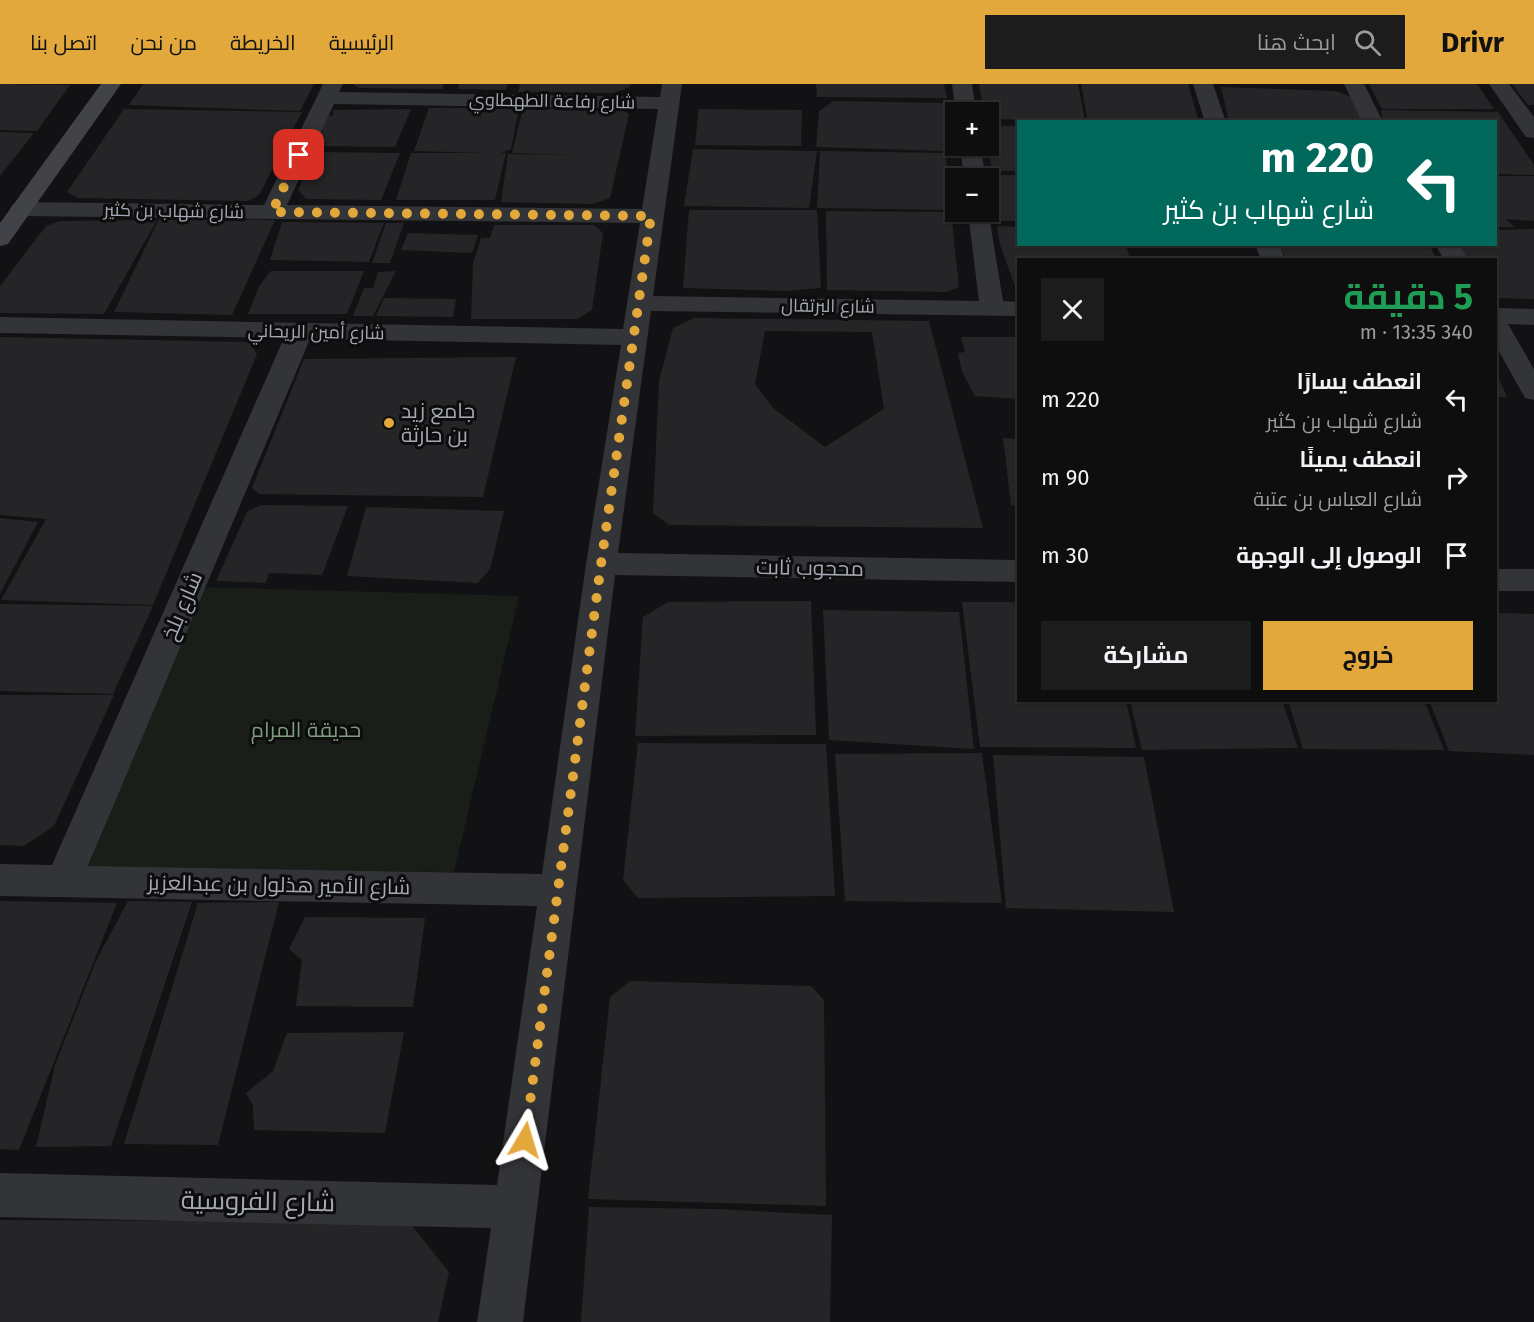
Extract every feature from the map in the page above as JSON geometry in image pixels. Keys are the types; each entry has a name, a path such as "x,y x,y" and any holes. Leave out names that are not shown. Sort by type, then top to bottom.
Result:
{"street":[{"path":"0,238 111,84"},
{"path":"962,84 965,102"},
{"path":"1203,84 1215,120"},
{"path":"1354,84 1372,120"},
{"path":"1499,84 1534,132"},
{"path":"272,212 329,91"},
{"name":"شارع رفاعة الطهطاوي","path":"329,91 671,93"},
{"path":"500,1322 601,564 671,93"},
{"name":"شارع شهاب بن كثير","path":"21,209 651,216"},
{"path":"980,222 992,308"},
{"name":"شارع البرتقال","path":"638,303 1017,309"},
{"path":"1497,316 1534,317"},
{"name":"شارع أمين الريحاني","path":"0,325 633,338"},
{"path":"1497,326 1534,392"},
{"name":"شارع بلخ","path":"63,881 300,332"},
{"name":"محجوب ثابت","path":"601,564 1017,571"},
{"path":"1497,580 1534,580"},
{"name":"شارع الأمير هذلول بن عبدالعزيز","path":"0,880 558,890"},
{"name":"شارع الفروسية","path":"0,1196 516,1207"}],"green space":[{"name":"حديقة المرام","path":"202,587 519,596 454,872 88,868"}],"building":[{"path":"0,84 70,85 37,131 0,130"},
{"path":"143,84 314,84 300,111 129,105"},
{"path":"352,84 444,84 442,89 359,88"},
{"path":"459,84 508,84 506,90 458,89"},
{"path":"520,84 631,84 630,87 614,93 518,92"},
{"path":"816,84 944,84 947,98 817,97"},
{"path":"979,84 1078,84 1085,120 999,119 999,102 982,102"},
{"path":"1081,84 1188,84 1198,120 1088,120"},
{"path":"1369,84 1477,84 1494,109 1382,109"},
{"path":"1512,84 1534,84 1534,105 1528,105"},
{"path":"1221,87 1336,91 1351,97 1363,120 1229,120"},
{"path":"834,101 943,103 944,151 816,147 819,111"},
{"path":"429,108 519,108 511,149 501,153 506,153 495,200 396,200 411,153 485,153 414,151"},
{"path":"523,108 624,111 629,114 610,198 593,204 501,202 508,154 579,155 512,153"},
{"path":"124,109 302,112 259,195 248,201 78,198 67,192"},
{"path":"411,109 395,147 318,146 326,115 333,116 333,110"},
{"path":"699,109 802,110 801,146 695,145"},
{"path":"1381,110 1498,112 1534,165 1534,175 1497,174 1497,120 1383,120"},
{"path":"999,126 1017,126 1017,171 999,171 999,168 992,168 990,156 999,156"},
{"path":"0,132 34,133 0,176"},
{"path":"693,149 817,151 809,208 684,206"},
{"path":"820,151 945,153 947,168 945,168 945,210 817,208"},
{"path":"318,152 400,153 381,200 306,199 298,190 311,161"},
{"path":"999,175 1017,175 1017,221 999,221"},
{"path":"1497,176 1534,176 1534,221 1506,219 1514,227 1497,227"},
{"path":"689,210 817,210 821,288 788,291 683,288"},
{"path":"826,211 945,212 945,222 952,222 959,287 946,292 827,290"},
{"path":"159,219 275,220 232,315 114,312"},
{"path":"157,220 104,314 0,313 0,286 46,226 60,221"},
{"path":"282,222 384,223 369,262 270,260"},
{"path":"386,223 404,223 390,263 372,263"},
{"path":"494,225 594,225 603,233 592,310 577,319 471,319 473,263 481,238 490,238"},
{"path":"997,226 1017,227 1017,246 1126,246 1130,258 1017,258 1017,291 1000,245"},
{"path":"1534,229 1534,299 1499,298 1497,297 1497,258 1465,258 1460,246 1497,246 1497,230"},
{"path":"408,233 478,235 472,253 401,250"},
{"path":"1280,246 1430,246 1436,258 1285,258"},
{"path":"271,271 364,271 347,314 248,314 259,286"},
{"path":"396,271 373,316 353,316 364,288 373,288 378,272"},
{"path":"384,298 456,299 453,317 376,316"},
{"path":"694,318 929,321 983,528 669,525 653,513 659,381 673,328","holes":["765,331 872,332 884,409 825,447 773,408 755,384"]},
{"path":"0,337 249,342 257,354 153,605 1,600 46,519 0,515"},
{"path":"961,337 1017,337 1017,399 975,396 962,372 958,353 965,352"},
{"name":"جامع زيد بن حارثة","path":"516,357 483,497 259,494 252,488 304,359"},
{"path":"1497,374 1507,397 1497,397"},
{"path":"1003,438 1017,439 1017,506 1011,505"},
{"path":"260,505 348,506 322,575 269,573 266,583 216,581 247,512"},
{"path":"366,507 504,511 490,569 478,583 347,576"},
{"path":"0,518 38,522 0,594"},
{"path":"811,601 816,735 635,736 643,617 668,602"},
{"path":"962,602 1017,602 1017,702 1126,702 1136,748 980,747"},
{"path":"0,604 153,606 113,694 0,691"},
{"path":"823,610 959,612 974,749 829,740"},
{"path":"1497,613 1534,614 1534,755 1449,751 1430,702 1497,702"},
{"path":"0,695 114,695 54,826 24,846 0,845"},
{"path":"1130,702 1283,702 1298,748 1142,750"},
{"path":"1289,702 1425,702 1444,750 1303,749"},
{"path":"638,743 826,744 835,896 638,898 623,880"},
{"path":"982,753 1002,903 845,901 835,754"},
{"path":"993,755 1144,757 1174,912 1006,908"},
{"path":"0,901 117,903 19,1150 0,1149"},
{"path":"128,901 192,902 111,1146 36,1147 55,1065 96,961"},
{"path":"279,902 218,1145 124,1144 198,903"},
{"path":"305,917 425,918 413,1007 296,1006 302,960 289,949"},
{"path":"630,981 811,986 824,1000 826,1206 588,1199 610,997"},
{"path":"404,1032 385,1133 254,1130 253,1106 246,1093 273,1071 287,1033"},
{"path":"589,1207 714,1209 832,1215 830,1322 581,1322"},
{"path":"0,1220 409,1222 449,1272 438,1322 0,1322"}],"place":[{"name":"جامع زيد بن حارثة","path":"389,423"}],"route":[{"path":"299,155 272,212 651,216 601,564 525,1140"}]}
